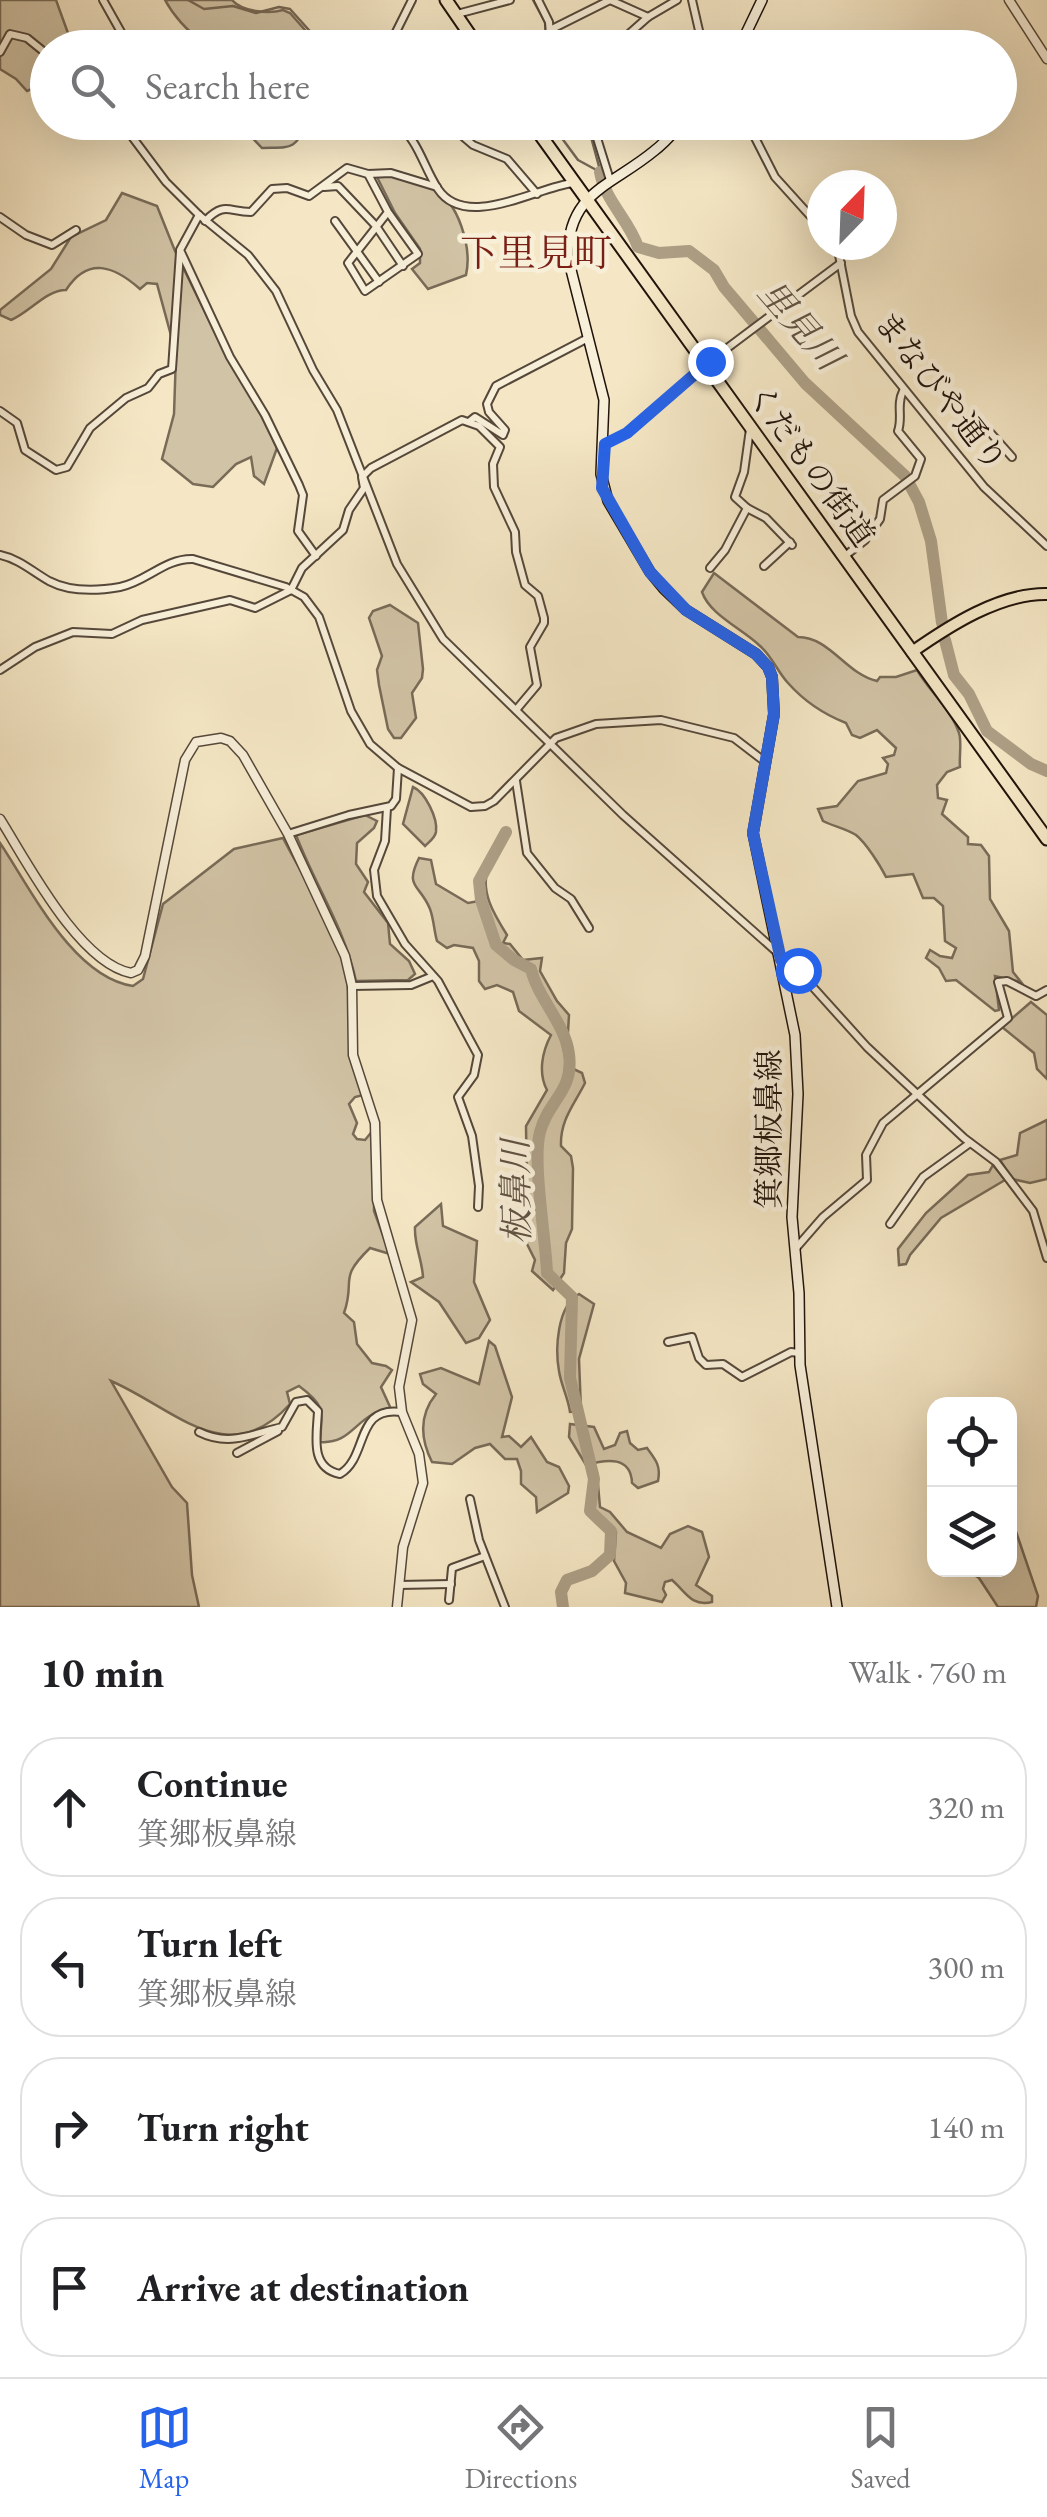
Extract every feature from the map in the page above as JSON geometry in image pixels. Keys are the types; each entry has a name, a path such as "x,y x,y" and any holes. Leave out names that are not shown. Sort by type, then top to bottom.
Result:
{"highway":[{"path":"450,6 466,30"},
{"name":"くだもの街道","path":"544,140 1047,839"}],"main road":[{"path":"748,30 762,0"},
{"name":"箕郷板鼻線","path":"666,140 586,200 569,235 568,258 604,400 602,488 650,572 686,610 745,646 768,667 774,714 753,833 781,958 797,1065 792,1190 799,1353 837,1607"},
{"path":"912,652 936,635 1014,598 1047,594"}],"street":[{"path":"103,0 119,30"},
{"path":"397,30 412,0"},
{"path":"433,0 450,6 510,0"},
{"path":"538,0 550,30 607,1 648,17"},
{"path":"634,30 676,0"},
{"path":"692,0 699,30"},
{"path":"1009,0 1047,59"},
{"path":"0,52 10,34 30,40"},
{"path":"133,140 202,218 248,256 276,291 312,370 336,410 397,564 443,638 622,816 798,970 867,1047 970,1143 996,1162 1033,1210 1047,1258"},
{"path":"415,140 437,187 450,201 484,207 574,183"},
{"path":"468,140 507,160 538,194"},
{"path":"596,140 607,182"},
{"path":"756,140 775,177 807,212"},
{"path":"0,412 17,423 25,450 56,470 68,467 90,428 126,398 148,388 159,374 172,369 180,250 202,218 217,210 252,212 272,189 286,188 306,196 347,168 368,174 391,174 437,187"},
{"path":"368,174 388,212 418,254 366,291 348,263 388,212"},
{"path":"323,188 338,186 376,226 403,266"},
{"path":"0,216 26,236 52,245 76,230"},
{"path":"335,221 379,282"},
{"path":"180,250 230,357 265,415 302,490 298,531 316,556"},
{"name":"まなびや通り","path":"840,260 854,323 984,487 1047,546"},
{"path":"605,444 627,433 705,366 841,263"},
{"path":"362,477 378,464 457,421 475,417 503,435 505,430 487,404 496,386 589,337"},
{"path":"844,557 877,524 883,500 915,476 921,458 898,431 904,390"},
{"path":"469,421 500,447 493,464 494,487 516,532 516,552 525,585 538,596 544,618 530,647 537,685 516,710"},
{"path":"750,428 743,477 735,497 766,518 791,544 764,566"},
{"path":"988,430 1012,457"},
{"path":"0,670 35,647 73,632 112,634 142,620 230,600 255,608 291,590 302,568 343,530 348,510 364,488 362,477"},
{"path":"710,568 725,550 747,508"},
{"path":"0,556 14,559 53,583 74,589 126,586 182,558 291,590 304,597 319,617 363,736 398,768 476,808 494,801 556,738 585,726 656,719 734,738 764,761"},
{"path":"0,819 78,937 108,962 132,973 142,964 149,940 185,760 196,742 221,738 237,748 288,834 345,956 352,986 353,1056 375,1123 377,1200 412,1320 399,1388 402,1412 419,1454 423,1483 403,1548 397,1607"},
{"path":"288,834 387,808 396,799 398,768"},
{"path":"516,780 527,852 556,888 571,899 589,928"},
{"path":"387,808 386,842 374,870 375,893 404,944 434,976 478,1055 474,1075 458,1097 472,1136 478,1207"},
{"path":"352,986 412,985 434,976"},
{"path":"796,1248 822,1218 866,1180 866,1155 883,1123 1008,1018 998,982 1007,980 1036,996 1047,990"},
{"path":"890,1224 924,1177 970,1143"},
{"path":"668,1342 692,1337 706,1366 723,1364 742,1377 791,1352 799,1353"},
{"path":"237,1454 282,1427 300,1399 314,1403 318,1411 316,1448 320,1463 328,1471 340,1474 352,1464 369,1422 382,1413 402,1412"},
{"path":"199,1432 216,1440 232,1440 282,1427"},
{"path":"470,1499 485,1556 505,1607"},
{"path":"449,1600 452,1568 485,1556"},
{"path":"397,1585 451,1584"}],"shaded area":[{"path":"0,0 56,0 67,30 30,30 30,90 0,69"},
{"path":"165,0 232,0 256,11 283,10 305,30 188,30"},
{"path":"254,140 298,140 290,146 262,148"},
{"path":"393,176 432,188 450,203 465,239 466,275 428,289 412,269 420,263 420,249 395,213 377,177"},
{"path":"122,193 157,206 225,353 257,405 277,448 264,484 254,476 251,457 236,464 213,487 193,484 162,459 174,414 176,354 157,284 147,283 140,289 111,270 92,269 74,279 66,290 52,294 11,320 0,315 0,310 51,269 71,237 106,220"},
{"path":"714,573 798,637 819,643 866,677 877,681 880,677 917,670 951,716 960,737 960,767 947,772 937,785 938,798 947,800 942,814 968,837 968,844 981,845 989,856 990,899 1009,931 1013,972 1021,982 995,976 999,1010 995,1011 956,980 946,981 939,968 926,958 930,950 952,958 956,948 945,941 943,906 934,898 923,898 913,874 886,877 856,835 823,821 818,809 837,806 858,781 886,773 888,764 883,758 894,755 896,748 877,730 860,738 852,735 846,723 794,690 764,649 706,600 702,592"},
{"path":"390,605 418,623 423,669 412,693 416,718 401,738 394,738 388,729 377,670 382,656 369,618 373,611"},
{"path":"413,787 426,800 435,820 435,834 425,846 403,824"},
{"path":"365,815 377,821 357,843 356,864 368,882 364,892 388,923 390,944 409,961 415,974 408,980 356,981 345,943 296,835"},
{"path":"283,838 329,925 347,980 352,1051 363,1095 349,1104 357,1123 353,1134 365,1140 374,1129 374,1211 390,1254 370,1248 360,1259 350,1274 344,1313 354,1322 357,1344 372,1363 392,1370 381,1387 391,1409 366,1418 337,1440 320,1442 318,1404 299,1386 287,1392 290,1404 267,1424 245,1433 223,1434 179,1418 111,1381 172,1487 187,1503 192,1575 199,1607 0,1607 0,843 73,949 111,979 133,986 143,979 163,904 234,849"},
{"path":"419,858 431,860 436,884 468,903 479,901 476,882 488,868 487,894 507,935 503,943 510,944 523,960 542,958 540,971 569,1015 568,1032 562,1042 567,1066 582,1073 585,1083 568,1113 561,1137 561,1146 571,1156 573,1168 572,1229 566,1243 564,1273 553,1290 532,1271 535,1260 523,1236 526,1126 547,1090 542,1062 551,1035 519,1011 513,992 497,985 485,989 479,981 479,961 473,948 447,948 437,941 430,909 413,881"},
{"path":"1031,1002 1047,1015 1047,1079 1037,1069 1034,1053 1002,1027"},
{"path":"1047,1120 1047,1179 1030,1183 1012,1179 1000,1160 1017,1155 1020,1133"},
{"path":"993,1165 1005,1180 941,1218 906,1264 899,1265 898,1249 926,1213 968,1175 989,1172"},
{"path":"441,1204 443,1226 477,1241 474,1282 490,1320 479,1338 466,1343 439,1302 411,1282 423,1277 415,1227"},
{"path":"579,1294 594,1304 579,1359 581,1411 570,1412 557,1351 562,1318"},
{"path":"489,1341 495,1346 512,1397 502,1437 509,1436 521,1447 531,1437 547,1462 559,1467 569,1486 568,1493 537,1512 536,1497 521,1484 517,1459 505,1459 490,1444 475,1448 452,1464 432,1462 425,1444 424,1418 436,1394 423,1384 420,1374 441,1368 479,1384"},
{"path":"570,1424 594,1427 604,1449 615,1445 620,1433 627,1431 630,1443 638,1450 647,1448 655,1460 658,1481 638,1488 623,1464 602,1461 586,1465 569,1437"},
{"path":"591,1473 597,1473 600,1507 610,1512 627,1532 661,1548 670,1534 688,1526 702,1532 709,1557 696,1585 712,1596 712,1602 694,1600 672,1580 665,1582 662,1602 625,1593 626,1583 614,1561 616,1532 595,1511"},
{"path":"1017,1534 1038,1596 1036,1607 998,1607 979,1578 1017,1577"}],"waterway":[{"name":"里見川","path":"188,0 204,9 233,6 256,13 279,7 290,9 309,30"},
{"path":"533,0 546,30"},
{"name":"里見川","path":"563,140 578,160 600,172"},
{"path":"592,140 600,170"},
{"name":"里見川","path":"600,172 638,247 659,253 689,251 714,270 805,383 905,476 919,502 931,541 942,623"},
{"name":"里見川","path":"945,640 954,675 969,694 987,731 1031,764 1047,771"},
{"name":"板鼻川","path":"506,832 479,881 481,900 496,945 531,969 567,1043 568,1078 540,1132 540,1201 547,1273 572,1297 570,1378 594,1479 590,1511 611,1531 610,1555 592,1571 567,1580 561,1592 563,1607"}],"district":[{"name":"下里見町","path":"536,253"}],"route":[{"path":"710,361 627,433 605,444 602,488 642,560 664,588 686,610 732,636 768,667 774,689 774,714 753,833 781,960 798,970"}]}
